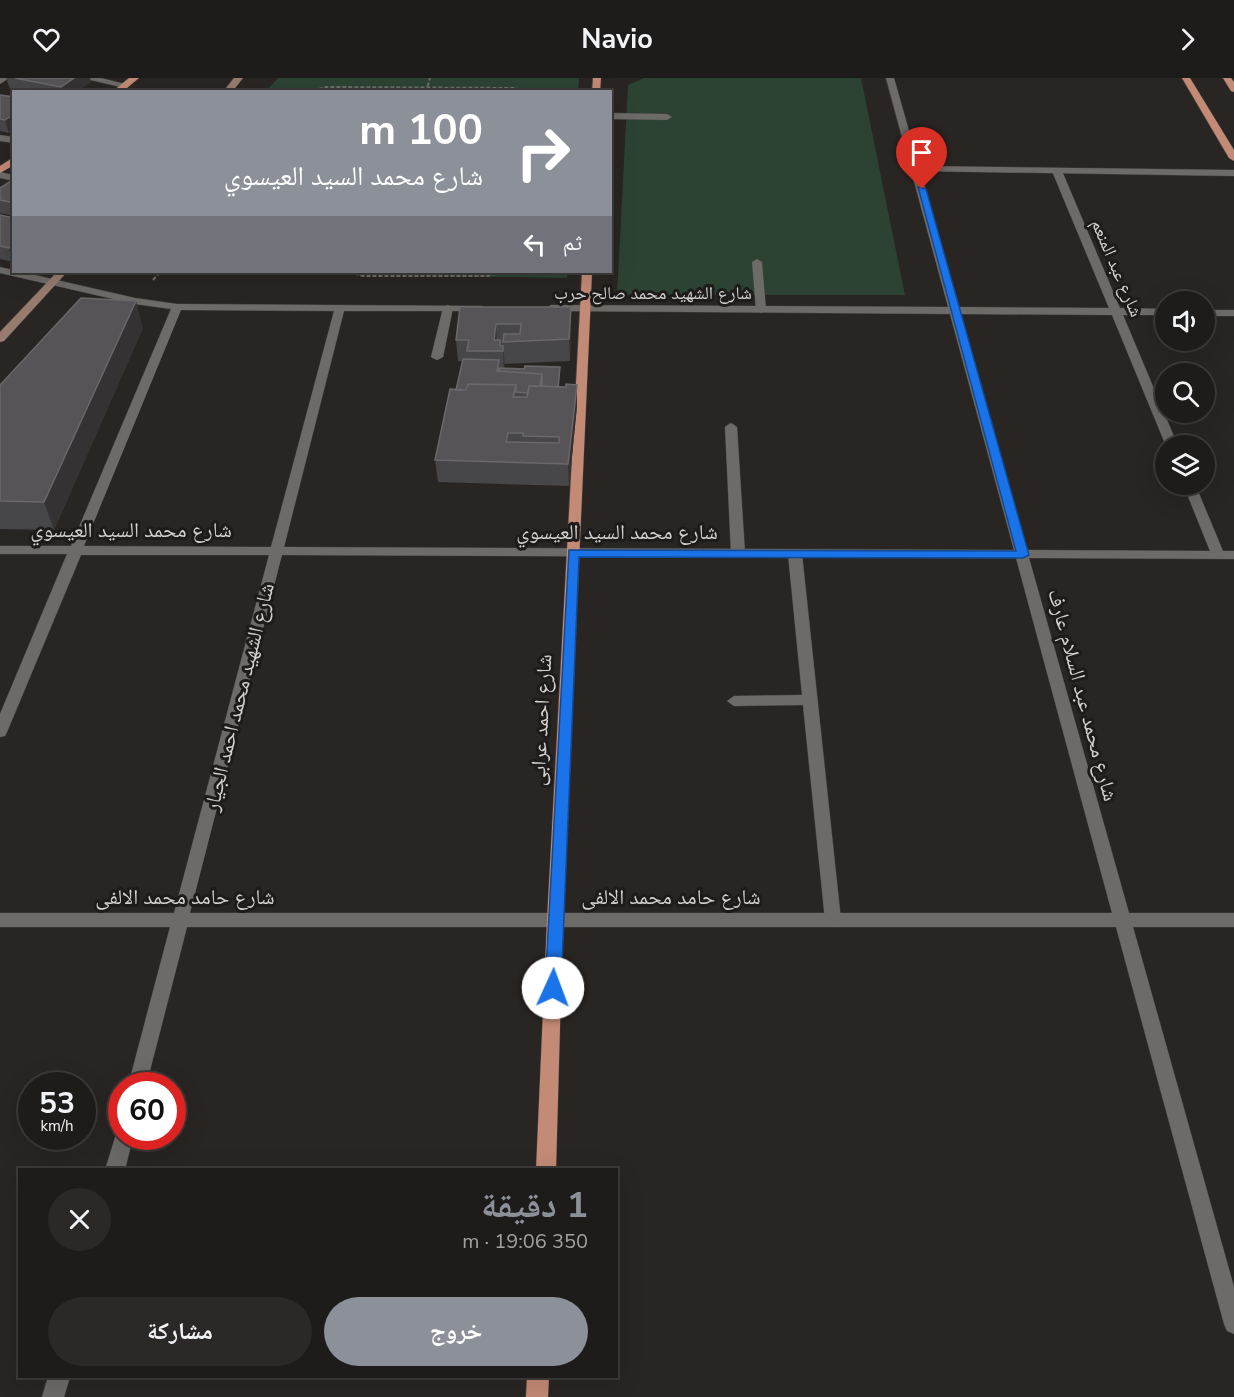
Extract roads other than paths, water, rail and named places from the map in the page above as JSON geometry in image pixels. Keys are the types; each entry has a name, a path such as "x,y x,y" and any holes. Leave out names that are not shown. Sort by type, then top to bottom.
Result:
{"main road":[{"path":"119,90 135,78"},
{"path":"1186,78 1234,158"},
{"path":"1227,78 1234,89"},
{"name":"شارع احمد عرابى","path":"546,1168 555,920 587,273"},
{"path":"537,1397 538,1378"}],"street":[{"path":"0,81 5,78"},
{"path":"86,78 125,85"},
{"path":"229,90 239,78"},
{"name":"شارع محمد عبد السلام عارف","path":"890,78 1234,1324"},
{"path":"612,116 667,117"},
{"path":"916,169 1234,172"},
{"name":"شارع عبد المنعم","path":"1057,171 1167,435"},
{"path":"757,262 761,310"},
{"path":"13,273 92,295 177,307 494,308"},
{"path":"1,335 61,273"},
{"path":"0,732 177,307"},
{"name":"شارع الشهيد محمد احمد الجيار","path":"141,1072 340,307"},
{"path":"437,357 448,308"},
{"name":"شارع الشهيد محمد صالح حرب","path":"539,308 1155,312"},
{"path":"1215,313 1234,313"},
{"path":"731,427 738,554"},
{"path":"1193,495 1218,555"},
{"name":"شارع محمد السيد العيسوي","path":"0,550 1234,555"},
{"path":"795,554 832,920"},
{"path":"734,701 810,700"},
{"name":"شارع حامد محمد الالفى","path":"0,920 1234,920"},
{"path":"115,1168 120,1150"},
{"path":"53,1397 59,1378"}]}
